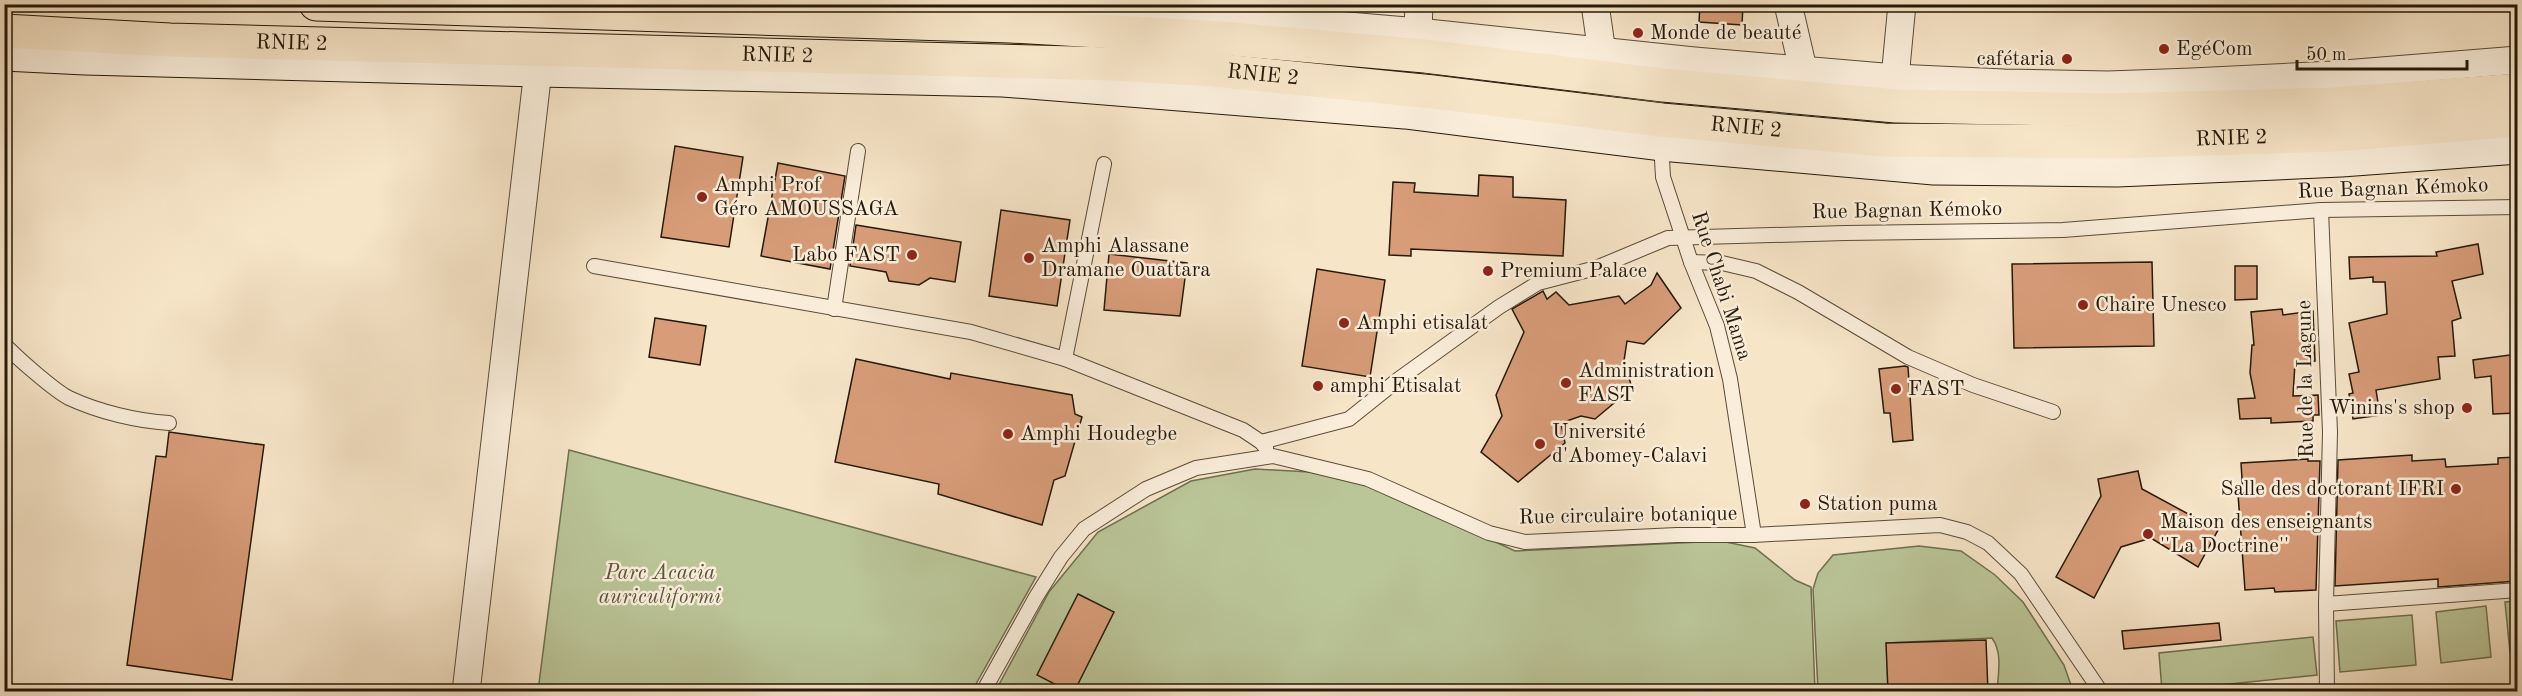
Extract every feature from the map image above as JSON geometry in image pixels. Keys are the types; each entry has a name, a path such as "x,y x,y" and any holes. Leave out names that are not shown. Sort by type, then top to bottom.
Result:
{"highway":[{"name":"RNIE 2","path":"316,4 1010,26 1220,38 1425,56 1662,111 1896,106 2107,110 2333,104 2517,90"},
{"name":"RNIE 2","path":"4,31 170,40 719,52 1113,64 1214,70 1410,90 1662,111 1884,140 2113,142 2336,135 2517,120"}],"street":[{"path":"1026,4 1267,12 1602,53 1895,78 2004,83 2108,85 2192,82 2332,75 2517,60"},
{"path":"1418,32 1419,4"},
{"path":"1595,4 1602,53"},
{"path":"1788,4 1803,69"},
{"path":"1895,78 1902,4"},
{"path":"4,54 538,70 1003,80 1405,112 1662,111 1934,168 2106,170 2341,160 2517,147"},
{"path":"466,692 538,70"}],"lane":[{"name":"Rue Chabi Mama","path":"1662,111 1663,177 1691,262 1716,326 1730,379 1754,535"},
{"path":"834,309 858,152"},
{"path":"1065,359 1104,164"},
{"name":"Rue Bagnan Kémoko","path":"1262,442 1349,419 1417,366 1499,307 1538,283 1596,268 1668,238 1845,232 2063,230 2321,210 2517,207"},
{"name":"Rue de la Lagune","path":"2321,210 2330,432 2326,604 2327,692"},
{"path":"1691,262 1722,263 1756,271 1798,292 1908,357 1973,385 2053,412"},
{"path":"594,266 971,332 1065,359 1243,430 1262,442 1273,456"},
{"path":"4,344 13,354 68,398 141,421 169,423"},
{"name":"Rue circulaire botanique","path":"983,692 1036,597 1061,557 1084,529 1146,489 1196,468 1273,456 1368,479 1489,533 1525,542 1754,535 1940,525 1967,532 1988,543 2021,574 2101,692"},
{"path":"2326,604 2517,590"}],"green space":[{"name":"Parc Acacia auriculiformi","path":"569,450 1036,577 972,691 538,691"},
{"path":"1255,469 1309,472 1363,481 1515,551 1721,541 1755,548 1795,580 1811,587 1815,691 995,692 1049,592 1098,532 1191,481"},
{"path":"1919,546 1961,551 1995,575 2023,602 2064,665 2073,691 1997,691 1999,657 1992,638 1887,643 1888,691 1818,691 1813,589 1818,573 1833,555"},
{"path":"2517,601 2517,653 2510,653 2505,602"},
{"path":"2486,606 2491,657 2441,663 2436,612"},
{"path":"2412,615 2416,665 2340,672 2336,621"},
{"path":"2313,637 2317,675 2162,691 2159,653"}],"building":[{"path":"1700,4 1743,4 1742,25 1699,22"},
{"name":"Amphi Prof Géro AMOUSSAGA","path":"675,146 743,157 729,247 661,237"},
{"path":"778,163 845,176 830,269 761,256"},
{"path":"1479,175 1513,177 1513,197 1566,200 1563,256 1411,249 1411,256 1389,255 1393,182 1415,183 1414,192 1478,196"},
{"name":"Amphi Alassane Dramane Ouattara","path":"1001,210 1070,220 1057,306 989,296"},
{"name":"Labo FAST","path":"856,225 961,242 955,282 930,278 919,285 889,281 886,272 850,266"},
{"path":"2478,244 2483,274 2452,281 2461,318 2452,321 2455,356 2438,357 2440,379 2376,390 2380,415 2353,419 2349,394 2353,393 2349,374 2359,372 2349,323 2387,314 2385,282 2373,282 2373,277 2350,279 2349,257 2437,256 2436,252"},
{"path":"1109,254 1187,263 1180,316 1104,310"},
{"name":"Chaire Unesco","path":"2152,262 2154,346 2014,348 2012,264"},
{"path":"2235,266 2257,266 2257,299 2235,300"},
{"name":"Amphi etisalat","path":"1317,269 1385,280 1370,377 1302,366"},
{"name":"Administration FAST","path":"1657,273 1681,308 1644,344 1627,341 1622,374 1629,378 1632,388 1595,419 1581,416 1561,423 1565,443 1518,482 1481,452 1502,416 1496,395 1524,332 1512,309 1543,291 1547,299 1556,292 1569,305 1619,296 1625,304 1651,285"},
{"path":"2282,309 2283,315 2313,311 2315,361 2295,363 2293,396 2318,395 2319,415 2313,415 2313,421 2271,423 2271,418 2240,419 2238,399 2255,398 2250,373 2252,345 2254,345 2251,312"},
{"path":"655,318 706,326 700,365 649,357"},
{"path":"2517,354 2517,413 2493,414 2491,376 2475,378 2473,360"},
{"name":"Amphi Houdegbe","path":"856,359 950,379 951,373 1072,395 1075,414 1082,417 1065,476 1054,480 1042,525 938,494 939,484 835,462"},
{"name":"FAST","path":"1908,367 1913,440 1893,442 1890,413 1884,413 1879,369"},
{"path":"169,432 264,445 232,680 127,665 156,456 166,457"},
{"path":"2412,455 2412,461 2445,459 2446,467 2498,464 2498,458 2517,457 2517,581 2438,587 2438,579 2335,586 2338,460"},
{"path":"2308,459 2308,461 2320,461 2316,590 2275,592 2274,588 2245,590 2238,494 2243,494 2241,463"},
{"name":"Maison des enseignants ''La Doctrine''","path":"2138,471 2142,489 2218,530 2198,567 2151,538 2121,547 2094,598 2056,577 2101,496 2098,479"},
{"path":"1078,594 1114,612 1074,692 1070,692 1037,675"},
{"path":"2219,623 2221,640 2124,649 2122,631"},
{"path":"1986,640 1988,692 1888,692 1886,643"}],"place":[{"name":"Monde de beauté","path":"1638,33"},
{"name":"EgéCom","path":"2164,49"},
{"name":"cafétaria","path":"2067,59"},
{"name":"Amphi Prof Géro AMOUSSAGA","path":"702,197"},
{"name":"Labo FAST","path":"912,255"},
{"name":"Amphi Alassane Dramane Ouattara","path":"1029,258"},
{"name":"Premium Palace","path":"1488,271"},
{"name":"Chaire Unesco","path":"2083,305"},
{"name":"Amphi etisalat","path":"1344,323"},
{"name":"Administration FAST","path":"1566,383"},
{"name":"amphi Etisalat","path":"1318,386"},
{"name":"FAST","path":"1896,389"},
{"name":"Winins's shop","path":"2467,408"},
{"name":"Amphi Houdegbe","path":"1008,434"},
{"name":"Université d'Abomey-Calavi","path":"1540,444"},
{"name":"Salle des doctorant IFRI","path":"2456,489"},
{"name":"Station puma","path":"1805,504"},
{"name":"Maison des enseignants ''La Doctrine''","path":"2148,534"}]}
